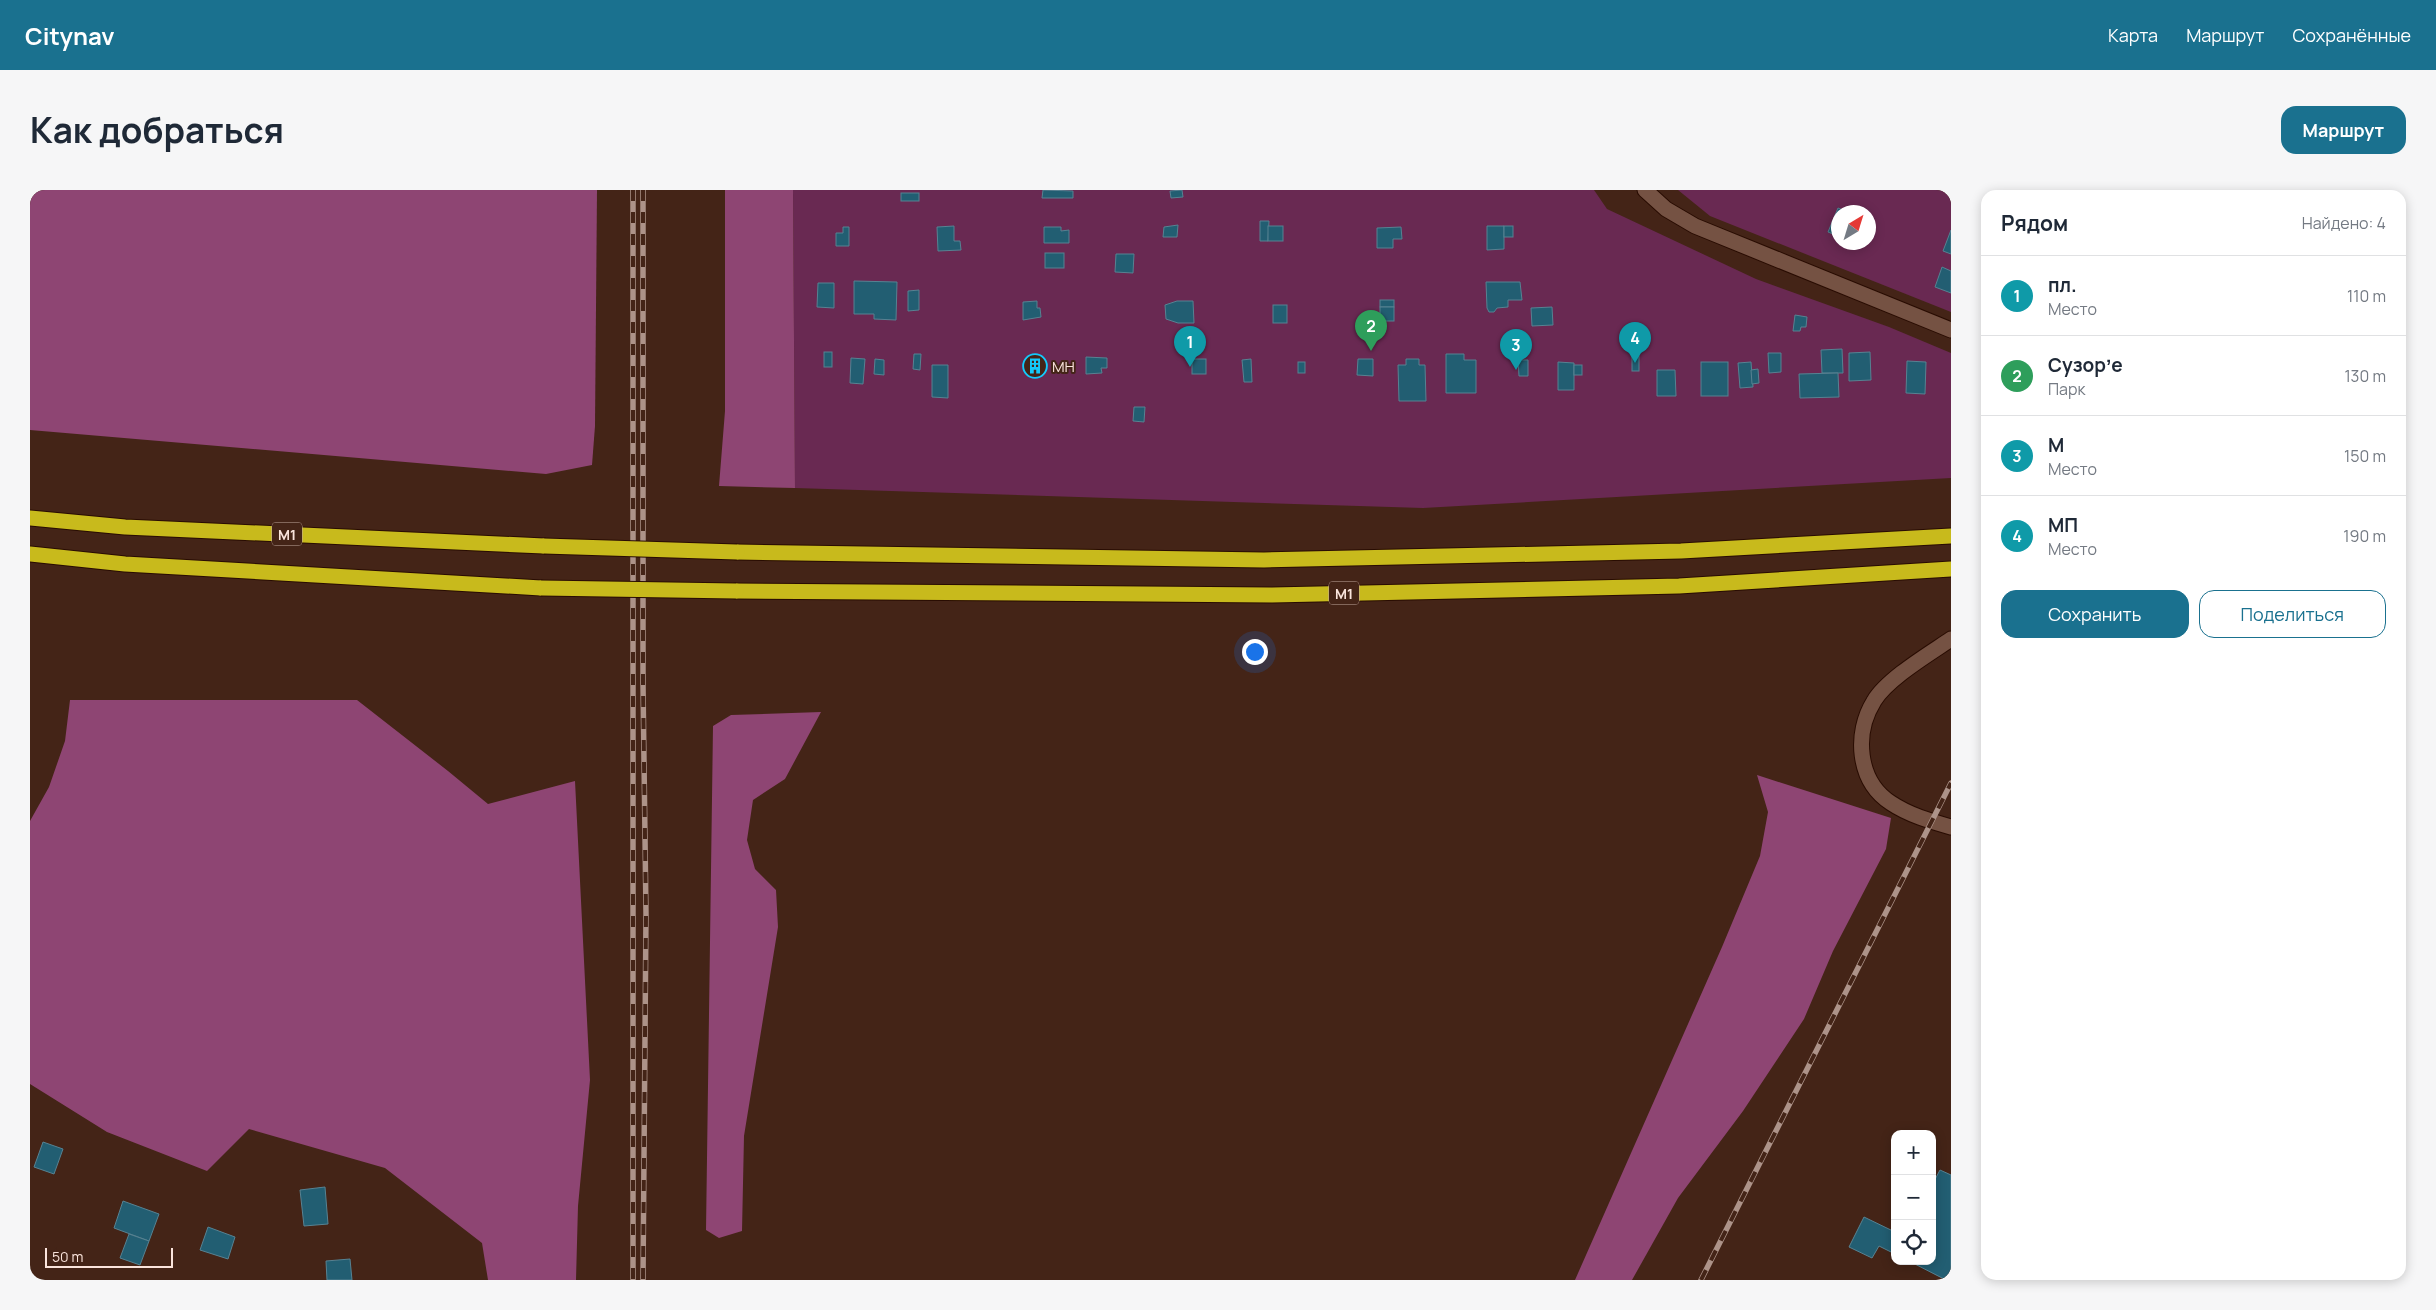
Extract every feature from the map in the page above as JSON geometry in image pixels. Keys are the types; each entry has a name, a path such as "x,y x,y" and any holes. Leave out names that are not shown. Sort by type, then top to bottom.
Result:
{"highway":[{"name":"М1","path":"30,518 125,527 544,546 737,552 1264,560 1682,551 1951,536"},
{"name":"М1","path":"30,554 125,564 541,588 736,591 1272,595 1679,586 1951,569"}],"street":[{"path":"1645,190 1666,208 1695,226 1951,330"},
{"path":"1951,639 1899,676 1874,700 1864,722 1860,749 1867,776 1876,790 1889,802 1907,812 1951,827"}],"shaded area":[{"path":"30,190 597,190 595,426 592,465 546,474 30,430"},
{"path":"725,190 793,190 795,488 719,486 725,411"},
{"path":"793,190 1594,190 1607,209 1756,279 1889,327 1951,353 1951,478 1423,508 795,488"},
{"path":"1678,190 1951,190 1951,312 1710,216"},
{"path":"70,700 357,700 488,804 575,781 590,1080 578,1206 576,1280 488,1280 482,1243 385,1168 249,1129 207,1171 107,1132 30,1084 30,821 49,787 65,741"},
{"path":"821,712 785,779 753,800 747,840 755,869 776,890 778,927 744,1136 742,1231 719,1238 706,1230 713,726 731,715"},
{"path":"1757,775 1891,818 1886,849 1833,951 1804,1019 1743,1111 1678,1198 1632,1280 1575,1280 1722,947 1760,856 1768,812"}],"building":[{"path":"1043,190 1073,191 1073,198 1042,198"},
{"path":"1182,190 1183,197 1171,198 1170,191"},
{"path":"901,193 919,193 919,201 901,201"},
{"path":"1260,221 1269,221 1268,241 1260,241"},
{"path":"1178,225 1177,237 1163,237 1164,227"},
{"path":"954,226 954,241 960,241 961,250 938,251 937,227"},
{"path":"1268,226 1283,226 1283,241 1268,241"},
{"path":"1487,226 1504,226 1504,249 1487,250"},
{"path":"1504,226 1513,226 1513,237 1504,237"},
{"path":"843,227 849,227 849,246 836,246 836,233 843,233"},
{"path":"1044,227 1061,227 1061,231 1069,230 1069,243 1044,243"},
{"path":"1401,227 1402,239 1393,239 1393,248 1377,248 1377,228"},
{"path":"1951,230 1951,254 1943,251"},
{"path":"1045,253 1064,253 1064,268 1045,268"},
{"path":"1116,254 1134,254 1133,273 1115,272"},
{"path":"1942,267 1951,271 1951,293 1935,287"},
{"path":"854,281 897,282 896,320 874,319 874,314 854,314"},
{"path":"1486,282 1520,282 1522,300 1508,300 1508,307 1497,308 1494,312 1489,312 1487,308"},
{"path":"818,283 834,283 834,308 817,307"},
{"path":"919,290 919,310 908,311 908,291"},
{"path":"1380,300 1394,300 1394,307 1380,307"},
{"path":"1037,301 1037,308 1040,308 1041,317 1023,320 1023,302"},
{"path":"1177,301 1193,301 1194,323 1178,323 1166,319 1165,305"},
{"path":"1273,305 1287,305 1287,323 1273,323"},
{"path":"1380,307 1394,307 1394,321 1380,321"},
{"path":"1552,307 1553,325 1532,326 1531,308"},
{"path":"1795,315 1807,317 1806,327 1801,327 1800,331 1793,331"},
{"path":"1842,349 1843,373 1822,373 1821,350"},
{"path":"824,352 832,352 832,367 824,367"},
{"path":"1870,352 1871,380 1849,381 1849,353"},
{"path":"1768,353 1781,353 1781,372 1769,373"},
{"path":"914,354 921,354 920,370 913,369"},
{"path":"1446,354 1464,354 1464,360 1476,360 1476,393 1446,393"},
{"path":"1632,356 1639,356 1639,371 1632,371"},
{"name":"МН","path":"1032,357 1039,357 1039,374 1032,374"},
{"path":"1086,357 1107,358 1107,368 1101,368 1102,373 1086,374"},
{"path":"851,358 865,359 863,384 850,383"},
{"path":"875,359 884,360 884,375 874,374"},
{"path":"1192,359 1206,359 1206,374 1192,374"},
{"path":"1251,359 1252,382 1244,382 1242,360"},
{"path":"1358,359 1373,359 1373,376 1357,375"},
{"path":"1406,359 1419,359 1419,365 1425,365 1426,401 1399,401 1398,365 1406,365"},
{"path":"1518,360 1528,360 1528,376 1519,376"},
{"path":"1907,361 1926,362 1925,394 1906,393"},
{"path":"1298,362 1305,362 1305,373 1298,373"},
{"path":"1558,362 1574,363 1574,390 1558,390"},
{"path":"1701,362 1728,362 1728,396 1701,396"},
{"path":"1751,362 1753,387 1740,388 1738,363"},
{"path":"932,365 948,365 948,398 932,397"},
{"path":"1574,365 1582,365 1582,375 1574,375"},
{"path":"1758,369 1759,383 1752,384 1751,370"},
{"path":"1657,370 1675,370 1676,396 1657,396"},
{"path":"1838,373 1839,397 1800,398 1799,374"},
{"path":"1134,407 1145,407 1144,422 1133,421"},
{"path":"43,1142 63,1149 54,1174 34,1167"},
{"path":"1940,1170 1951,1175 1951,1280 1946,1280 1917,1265 1936,1265 1936,1178"},
{"path":"325,1187 328,1224 304,1226 300,1190"},
{"path":"123,1201 159,1214 149,1241 114,1228"},
{"path":"1864,1217 1891,1230 1891,1252 1879,1246 1872,1258 1849,1247"},
{"path":"208,1227 235,1237 228,1259 200,1250"},
{"path":"129,1234 149,1241 140,1265 120,1258"},
{"path":"350,1259 352,1280 327,1280 326,1261"}],"railway":[{"path":"633,190 633,1280"},
{"path":"643,190 643,684 646,914 643,1280"},
{"path":"1701,1280 1951,783"}],"place":[{"name":"Сузорʼе","path":"1371,351"},
{"name":"МП","path":"1635,363"},
{"name":"МН","path":"1035,366"},
{"name":"пл.","path":"1190,367"},
{"name":"М","path":"1516,370"}]}
